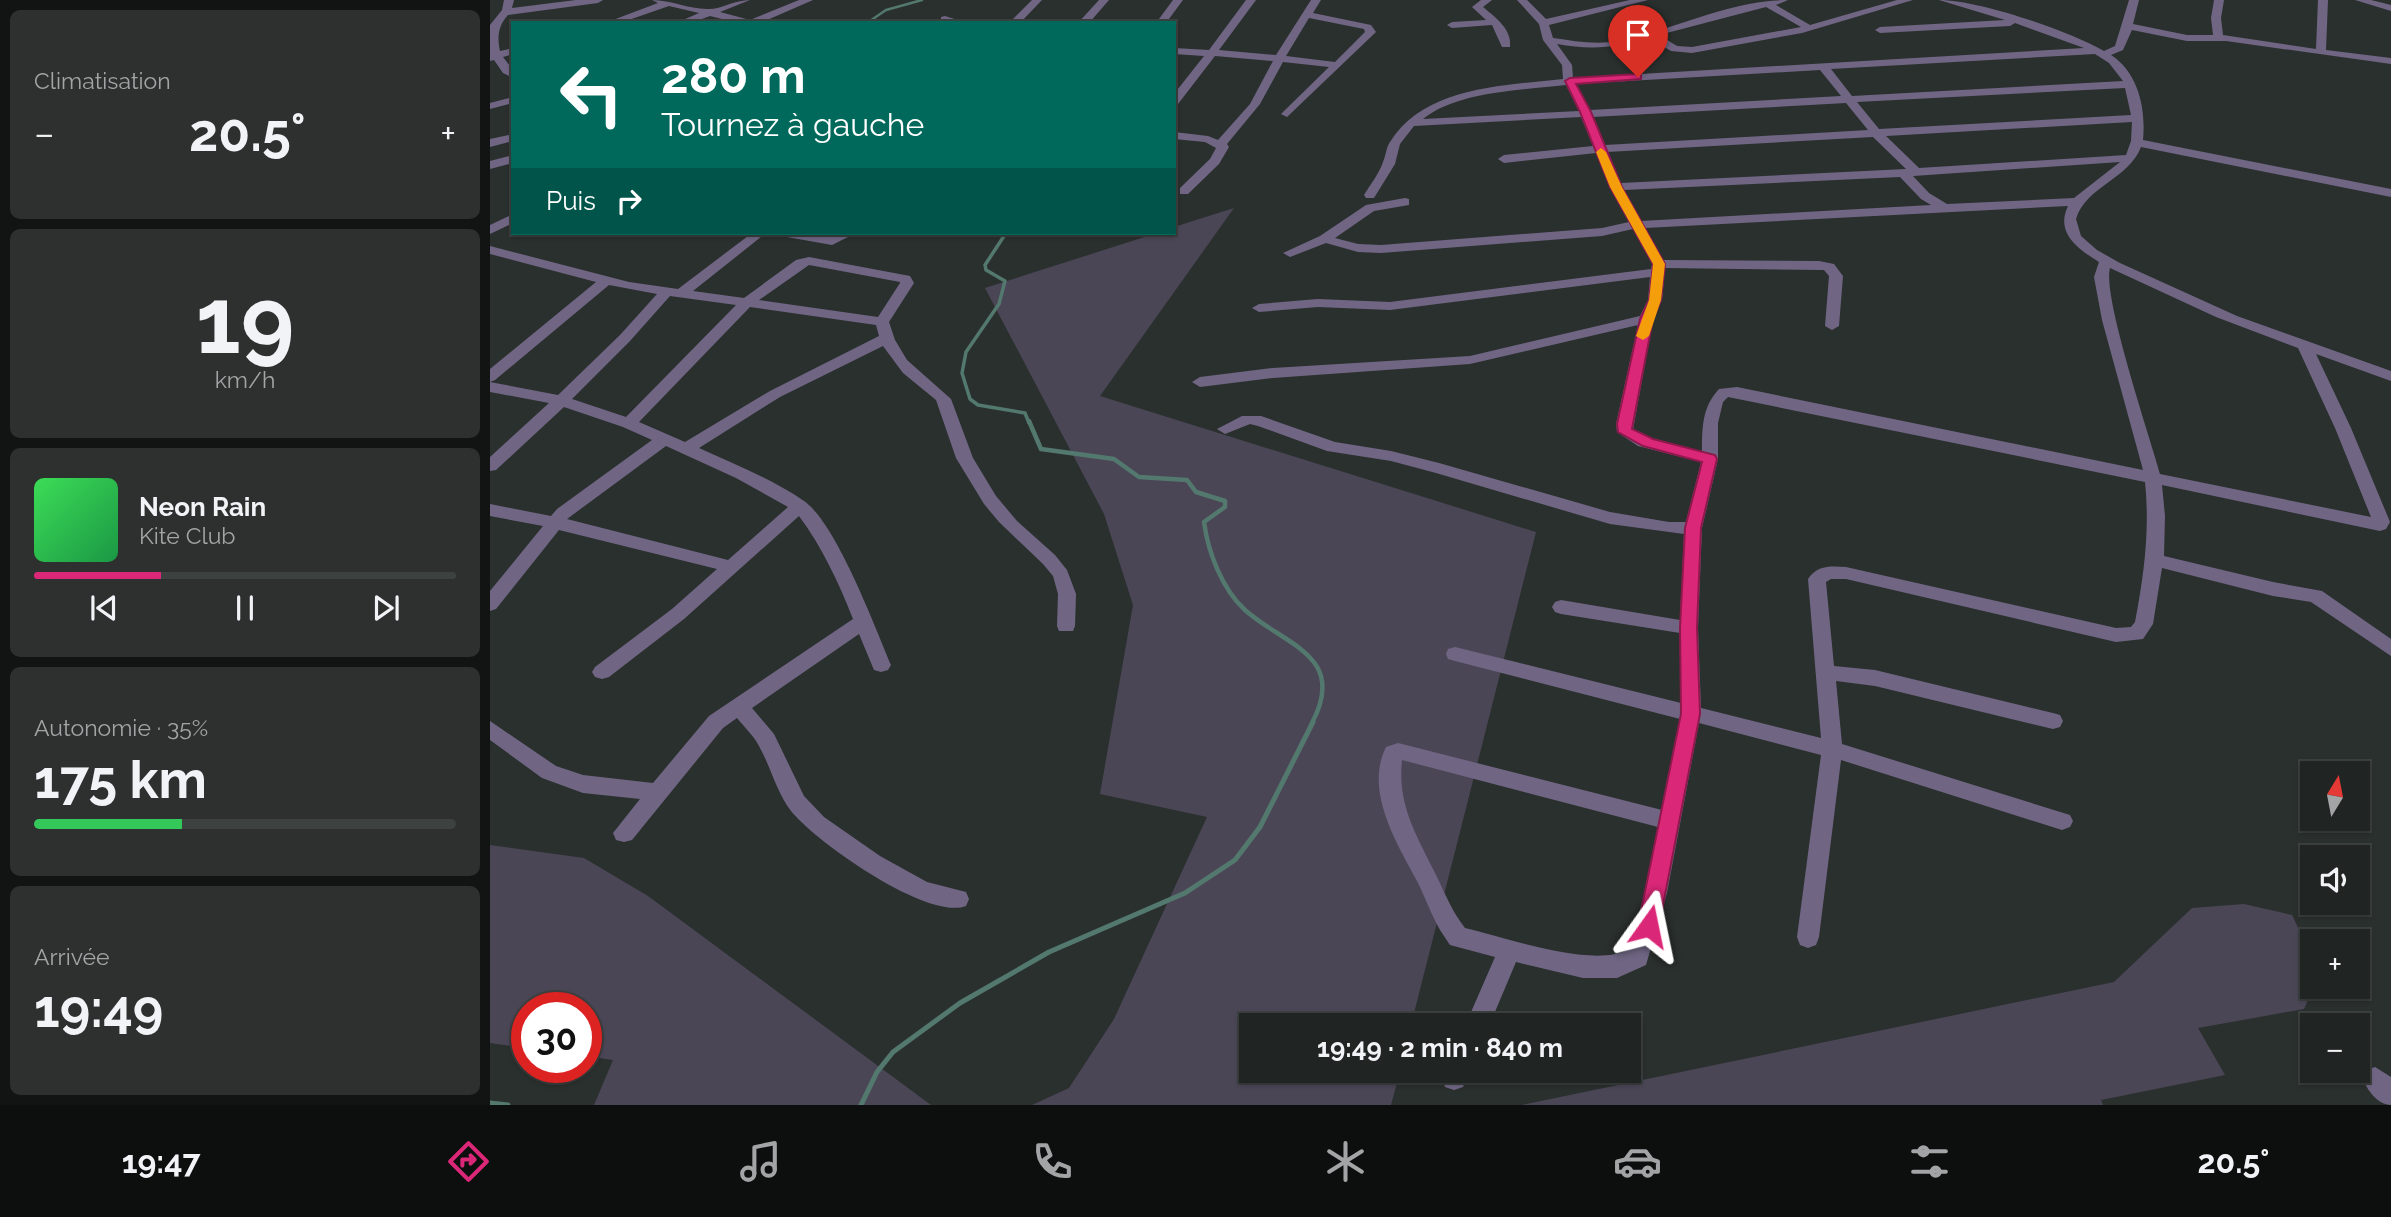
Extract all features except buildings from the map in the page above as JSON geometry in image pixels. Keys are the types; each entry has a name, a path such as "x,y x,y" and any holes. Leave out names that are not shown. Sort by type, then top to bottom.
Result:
{"street":[{"path":"509,0 507,12 493,26 491,40 492,57 511,74"},
{"path":"507,12 598,0"},
{"path":"687,21 745,0"},
{"path":"756,21 808,0"},
{"path":"1016,21 1037,0"},
{"path":"1085,21 1104,0"},
{"path":"1162,21 1178,0"},
{"path":"1176,99 1251,0"},
{"path":"1184,191 1215,161 1222,144 1243,124 1268,87 1279,58 1316,0"},
{"path":"1487,0 1477,7 1496,22 1505,36 1506,46"},
{"path":"1522,0 1544,23 1548,40 1567,65 1566,74 1586,112 1616,187 1658,268 1655,300 1646,319 1624,424 1625,432 1648,443 1710,459"},
{"path":"1544,23 1643,0"},
{"path":"1548,40 1571,45 1603,46 1783,0"},
{"path":"1652,35 1675,49 1686,51 1809,28 1908,0"},
{"path":"1947,0 2020,23 2099,53 2120,68 2130,84 2137,108 2138,144 2120,169 2077,202 2070,218 2071,230 2076,240 2106,261 2184,299 2305,347 2391,376"},
{"path":"1370,195 1389,164 1394,144 1412,123 1426,111 1462,97 1570,81 2099,53 2119,48 2134,0"},
{"path":"2218,38 2216,18 2219,0"},
{"path":"2321,53 2323,0"},
{"path":"2360,0 2391,8"},
{"path":"615,21 663,2 741,21"},
{"path":"1768,4 1809,28"},
{"path":"1287,114 1371,29 1308,15"},
{"path":"945,19 951,21"},
{"path":"1452,25 1496,22"},
{"path":"1880,30 2020,23"},
{"path":"2128,26 2187,38 2218,38 2391,61"},
{"path":"1176,51 1337,65"},
{"path":"492,57 511,52"},
{"path":"1823,66 1925,195 1943,207"},
{"path":"1412,123 2130,84"},
{"path":"490,106 511,101"},
{"path":"1504,159 1600,149 2137,118"},
{"path":"490,127 494,142 511,138"},
{"path":"1176,135 1208,139 1222,144"},
{"path":"2138,144 2391,193"},
{"path":"1616,187 2130,158"},
{"path":"490,165 511,160"},
{"path":"1290,253 1325,239 1370,208 1405,202"},
{"path":"1325,239 1358,248 1381,249 1602,232 1636,225 2077,202"},
{"path":"490,230 511,219"},
{"path":"490,466 563,401 673,294 757,235"},
{"path":"798,235 832,241 846,235"},
{"path":"490,250 605,281 673,294 746,303 883,330 905,367 942,397 955,423 961,451 1009,523 1046,556 1065,582 1066,626"},
{"path":"629,423 746,303 801,263 809,261 908,281 883,330 686,449"},
{"path":"1808,937 1821,852 1832,748 1817,579 1828,572 1846,573 1995,605 2116,635 2136,635 2144,624 2155,560 2157,516 2153,478 2109,320 2101,277 2106,261"},
{"path":"1259,308 1318,303 1390,306 1658,268 1819,265 1829,267 1836,276 1832,326"},
{"path":"490,377 605,281"},
{"path":"1200,382 1273,373 1470,360 1646,319"},
{"path":"1670,821 1407,753 1393,753 1391,799 1401,833 1425,875 1449,927 1458,937 1509,952 1583,967 1617,967 1638,957 1649,926 1670,821 1690,714 1689,628 1693,528 1710,459 1710,423 1716,401 1724,392 1737,392 2380,525 2343,428 2305,347"},
{"path":"490,387 563,401 629,423 742,474 800,506 817,528 850,587 881,665"},
{"path":"1225,429 1248,419 1261,421 1333,447 1391,456 1439,468 1610,518 1669,528 1693,528"},
{"path":"490,604 554,524 576,501 664,439"},
{"path":"602,672 678,614 800,506"},
{"path":"490,510 590,530 733,567"},
{"path":"2155,560 2273,589 2316,596 2391,649"},
{"path":"1560,607 1689,628"},
{"path":"624,832 716,722 862,622"},
{"path":"1455,654 1832,748 2062,821"},
{"path":"1824,672 1875,678 2053,721"},
{"path":"738,706 767,740 796,802 816,824 872,863 923,891 958,899"},
{"path":"490,729 549,772 583,784 657,792"},
{"path":"1483,1013 1509,952"}],"shaded area":[{"path":"1234,208 1100,396 1536,532 1414,1013 1239,1013 1239,1083 1397,1083 1391,1105 1032,1105 1069,1088 1114,1019 1207,817 1100,794 1133,605 1104,514 985,288 1151,235 1176,235 1176,226"},
{"path":"490,845 584,858 648,896 931,1105 594,1105 613,1060 602,1058 602,992 511,992 511,1046 490,1043"},
{"path":"2244,904 2292,915 2300,932 2300,999 2309,999 2304,1009 2198,1028 2225,1075 2101,1100 2103,1105 1522,1105 1628,1083 1641,1083 1641,1080 2114,982 2192,908"}],"waterway":[{"path":"870,21 886,10 922,0"},
{"path":"1005,235 985,265 986,270 1005,281 999,304 966,352 962,373 970,399 978,405 1025,413 1029,423"},
{"path":"1029,421 1041,449 1114,459 1139,477 1187,480 1196,492 1225,501 1225,507 1204,522 1213,557 1229,592 1245,610 1307,654 1317,667 1322,682 1321,700 1312,723"},
{"path":"861,1105 877,1072 893,1052 960,1003 1049,952 1185,893 1235,860 1260,827 1313,722"},
{"path":"490,1103 508,1105"}],"slow traffic":[{"path":"1601,152 1616,187 1659,264 1655,300 1646,319 1643,336"}],"route":[{"path":"1638,77 1570,81 1586,112 1616,187 1659,264 1659,281 1655,300 1646,319 1624,424 1625,432 1632,438 1710,459 1693,528 1689,628 1690,714 1649,926"}]}
